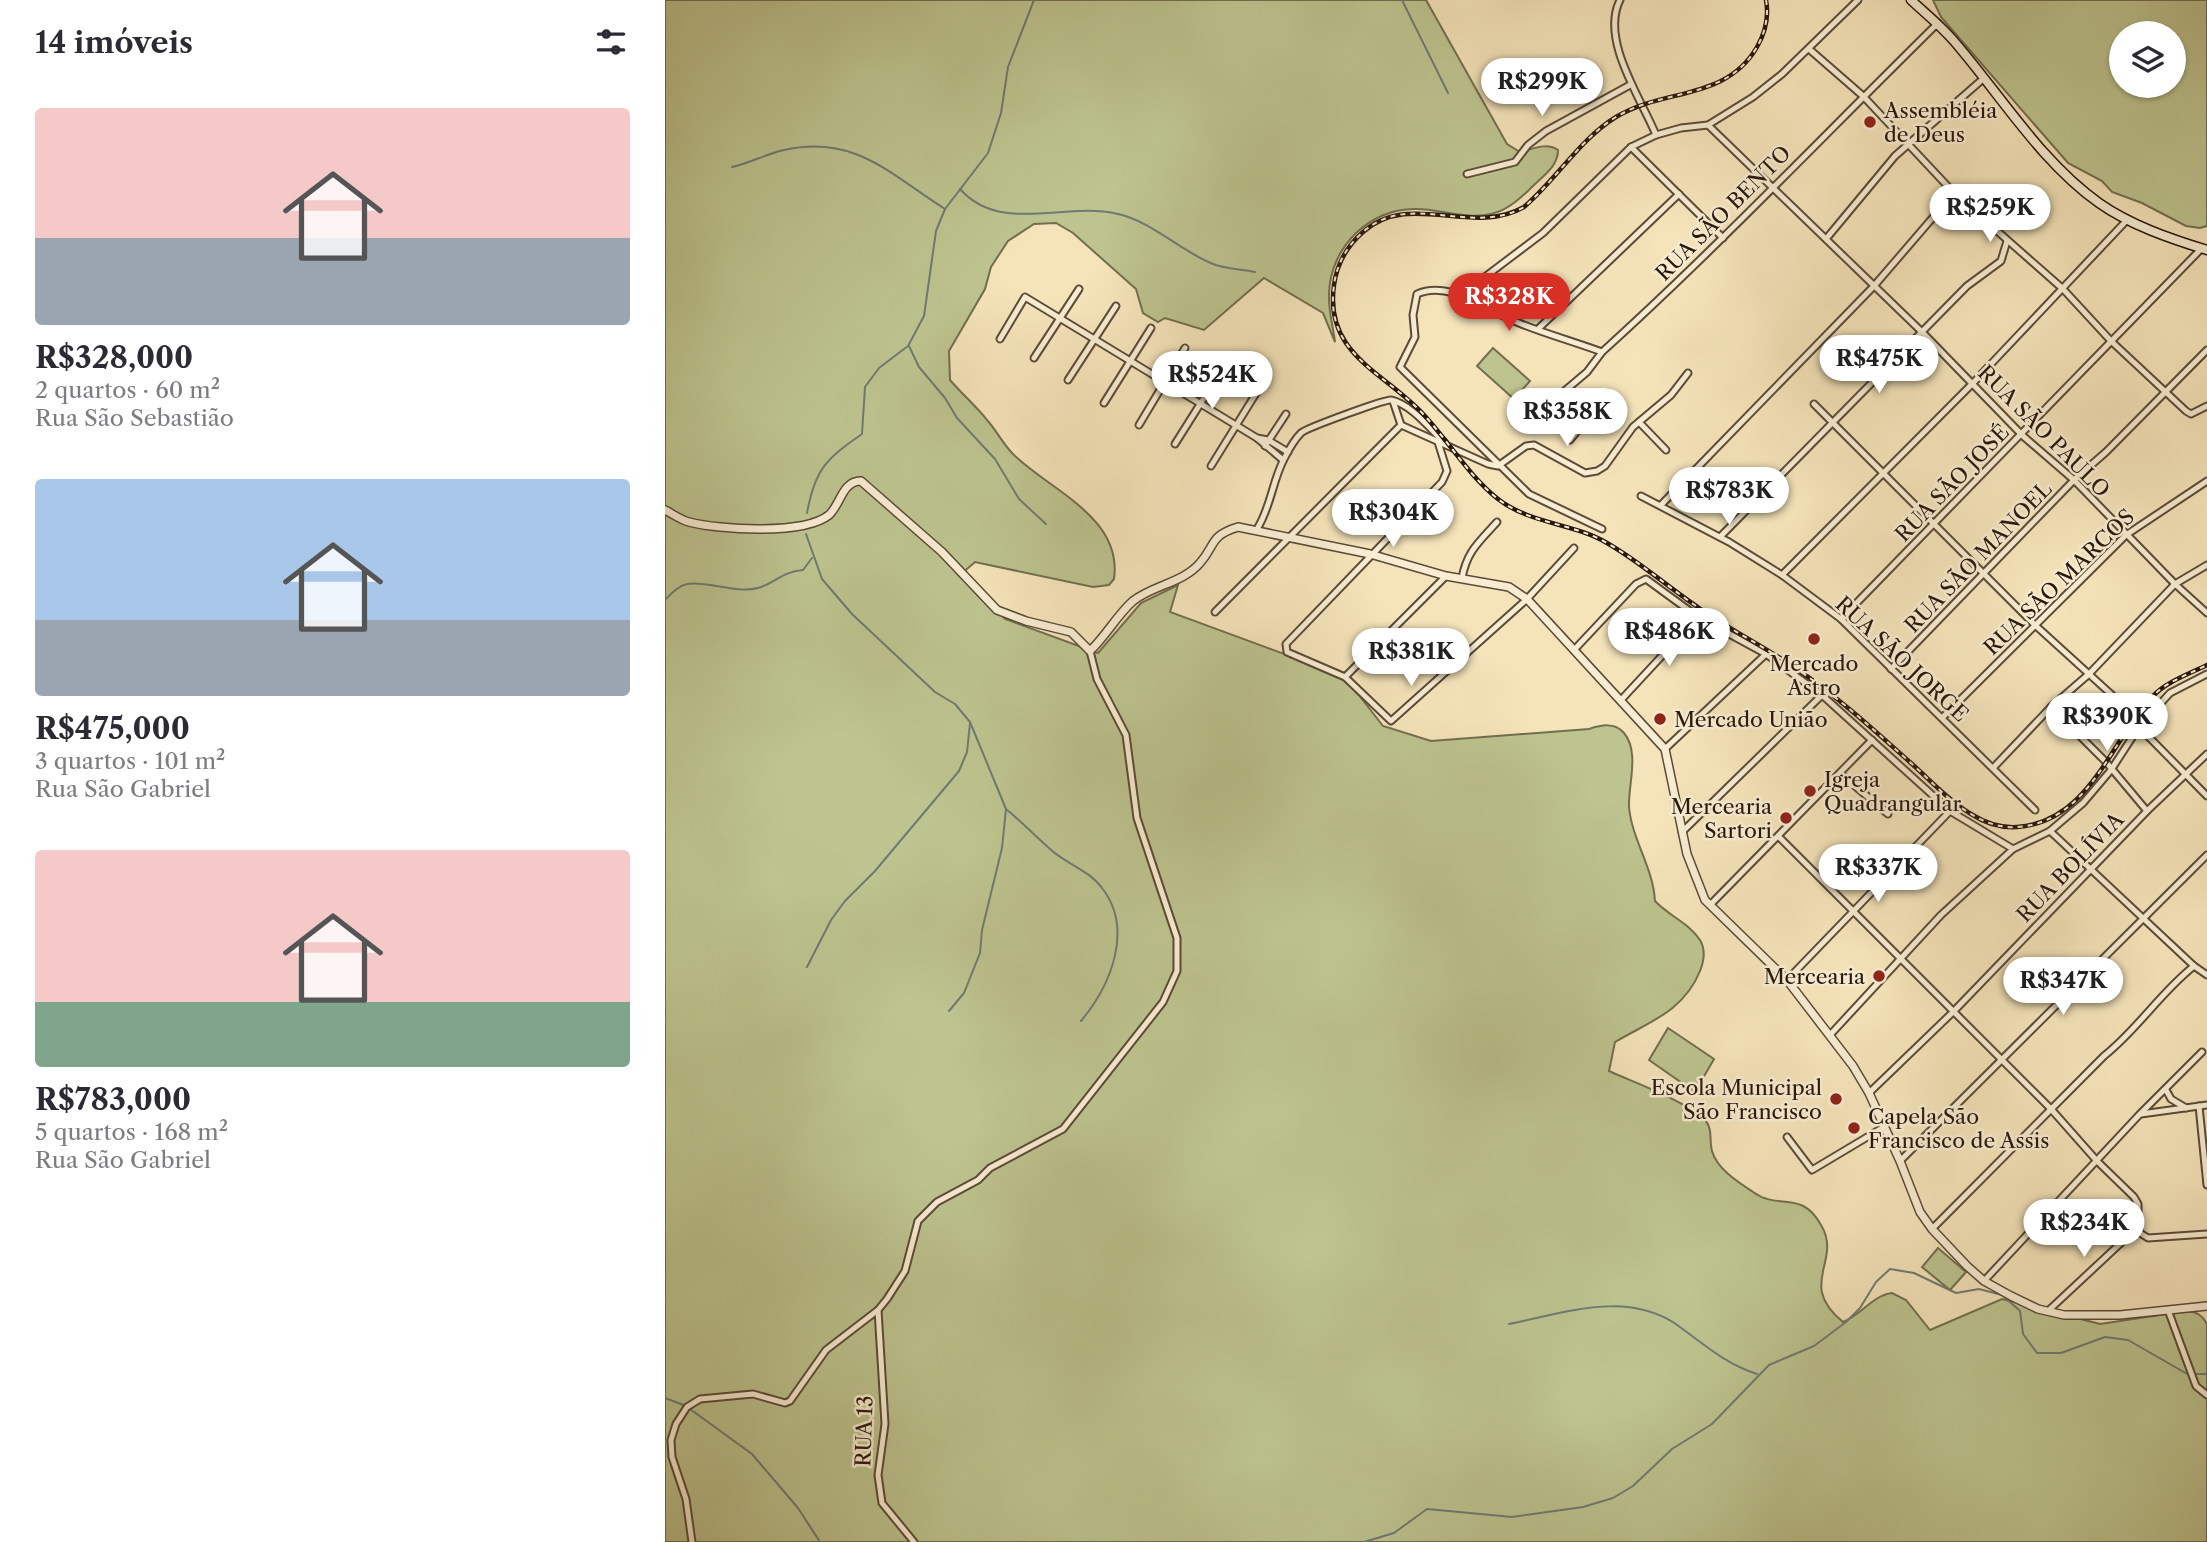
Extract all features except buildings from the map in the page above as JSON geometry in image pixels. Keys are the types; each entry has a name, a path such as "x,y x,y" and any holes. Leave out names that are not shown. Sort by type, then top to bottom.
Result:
{"main road":[{"path":"1910,0 1938,23 2005,107 2060,168 2098,202 2127,220 2205,249"}],"street":[{"path":"1620,0 1615,11 1614,27 1630,85 1644,104 1656,135"},
{"path":"1461,295 1543,233 1631,147 1656,135 1681,128 1708,125 1753,97 1809,49 1858,0"},
{"name":"RUA SÃO BENTO","path":"1524,407 1542,410 1587,372 1602,352 1723,238 1938,23"},
{"path":"1809,49 1863,96 1954,193 2063,289 2111,341 2191,414 2207,406"},
{"path":"1826,239 1876,176 1984,78"},
{"path":"1467,174 1515,162 1528,145 1546,131 1630,85"},
{"name":"RUA SÃO PAULO","path":"1708,125 1923,333 2021,435 2074,480 2126,535 2207,613"},
{"path":"1631,147 1723,238"},
{"path":"1661,505 1874,286 1954,193"},
{"path":"1538,329 1679,194"},
{"path":"1782,575 1973,383 2127,220"},
{"path":"1720,537 1967,286 2001,261 2007,242"},
{"name":"RUA SÃO JOSÉ","path":"1841,619 2111,341 2205,249"},
{"path":"1034,358 1079,289"},
{"path":"1602,352 1520,324 1461,295 1425,290 1417,294 1413,315 1415,337 1400,363 1401,370 1426,391 1498,466 1529,494 1602,529"},
{"path":"1000,339 1025,297 1257,438 1288,452"},
{"path":"1068,380 1116,306"},
{"path":"1104,403 1151,328"},
{"path":"1139,425 1185,348"},
{"name":"RUA SÃO MANOEL","path":"1891,669 2074,480 2114,444 2207,350"},
{"path":"1175,444 1226,363"},
{"path":"1393,401 1401,425 1488,464 1498,466 1527,446 1534,445 1585,473 1605,466 1628,433 1671,395 1688,373"},
{"path":"1211,466 1260,387"},
{"path":"1570,440 1608,393"},
{"path":"1257,529 1266,515 1283,460 1302,432 1314,425 1345,417 1380,401 1393,401 1405,407 1446,445"},
{"path":"1814,404 2035,625 2123,705"},
{"path":"1266,443 1286,414"},
{"path":"1639,422 1665,450"},
{"path":"1215,612 1401,425"},
{"path":"1438,442 1447,471 1442,482 1370,554 1286,644 1285,649 1345,677 1391,721 1527,598 1574,548"},
{"path":"1266,443 1283,460"},
{"path":"665,510 688,522 772,528 803,525 829,514 848,485 853,481 860,481 927,538 997,610 1026,621 1071,632 1090,651 1097,679 1126,735 1137,818 1177,938 1177,971 1156,1012 1063,1129 990,1168 978,1180 937,1202 918,1220 905,1272 878,1310 826,1350 790,1401 785,1403 753,1394 700,1399 687,1407 676,1424 671,1440 672,1457 686,1499 692,1542"},
{"name":"RUA SÃO MARCOS","path":"1942,718 2126,535 2207,481"},
{"name":"RUA SÃO JORGE","path":"1641,496 1720,537 1782,575 1841,619 2035,810"},
{"path":"1462,578 1472,548 1497,522"},
{"path":"1090,651 1133,602 1191,571 1202,562 1212,542 1225,531 1238,527 1370,554 1446,576 1509,587 1527,598 1665,749 1693,872 1710,905 1787,980 1830,1035 1869,1093 1920,1212 1932,1229 1984,1281 2048,1311 2064,1315 2120,1315 2207,1306"},
{"path":"1993,768 2051,707 2089,674 2175,584 2207,565"},
{"path":"1345,677 1446,576"},
{"path":"1574,650 1636,584 1646,579 1698,617 1766,654 1822,695 1950,811 2013,849"},
{"path":"1621,700 1698,617"},
{"path":"1665,749 1766,654"},
{"path":"1830,1035 1941,915 2013,849 2050,831 2083,803 2111,770 2140,727 2171,693 2207,674"},
{"path":"1682,832 1822,695"},
{"path":"2051,707 2147,811"},
{"path":"2140,727 2207,796"},
{"path":"1710,905 1872,740"},
{"name":"RUA BOLÍVIA","path":"1869,1093 1953,1012 2147,811 2207,754"},
{"path":"1841,774 1888,814"},
{"path":"1787,980 1950,811"},
{"path":"2050,831 2194,966 2207,975"},
{"path":"1778,836 2051,1109 2097,1161 2134,1197 2138,1204 2140,1233 2148,1238 2207,1234"},
{"path":"1900,1161 2207,855"},
{"path":"1932,1229 2104,1056 2129,1036 2155,1003 2194,966"},
{"path":"1984,1281 2140,1114 2203,1052"},
{"path":"2166,1090 2171,1099 2186,1108"},
{"path":"2140,1114 2207,1105"},
{"path":"2199,1106 2207,1185"},
{"path":"1787,1137 1812,1170 1885,1127"},
{"path":"2048,1311 2138,1227"},
{"name":"RUA 13","path":"878,1310 885,1424 878,1475 882,1503 914,1542"},
{"path":"2168,1310 2196,1386 2207,1395"}],"green space":[{"path":"665,0 1426,0 1507,144 1520,152 1545,146 1558,150 1551,169 1521,198 1498,212 1473,216 1425,209 1399,210 1369,223 1345,246 1331,277 1329,306 1335,342 1323,313 1264,278 1204,330 1165,318 1158,322 1143,313 1136,289 1073,233 1056,223 1034,224 1008,241 991,267 985,289 949,351 950,380 983,415 1013,454 1095,522 1107,538 1114,557 1114,579 1109,585 1093,587 975,562 960,575 1005,619 1098,653 1141,603 1178,585 1170,612 1344,676 1383,726 1431,741 1603,726 1612,726 1624,733 1629,741 1632,759 1629,798 1631,819 1651,877 1655,901 1695,934 1702,944 1704,956 1693,985 1675,1006 1615,1042 1609,1071 1673,1099 1697,1113 1709,1127 1715,1158 1723,1169 1741,1184 1763,1197 1806,1207 1813,1214 1826,1238 1827,1250 1821,1284 1823,1296 1829,1308 1843,1322 1879,1298 1892,1293 1906,1300 1930,1330 2002,1299 2100,1324 2187,1311 2201,1316 2207,1324 2207,1542 665,1542"},
{"path":"1933,0 2207,0 2207,226 2186,226 2142,203 2112,192 2102,181 2068,163 1941,17"},
{"path":"1493,348 1530,381 1514,399 1477,366"},
{"path":"1668,1028 1714,1059 1695,1092 1649,1060"},
{"path":"1938,1248 1966,1272 1950,1290 1922,1267"}],"waterway":[{"path":"807,513 814,486 824,466 862,434 865,387 879,368 908,346 924,316 936,231 945,209 988,153 1001,113 1008,67 1034,0"},
{"path":"1402,0 1448,93"},
{"path":"732,167 784,150 832,148 871,161 945,209"},
{"path":"960,189 976,203 1014,214 1076,211 1118,214 1143,223 1213,264 1255,272"},
{"path":"909,346 919,367 945,398 957,418 995,459 1019,499 1046,524"},
{"path":"806,534 822,579 852,614 935,692 955,704 970,722 1006,809 1002,848 982,930 980,953 964,993 949,1011"},
{"path":"665,600 678,588 694,583 740,589 758,588 789,573 803,570 812,558"},
{"path":"807,967 831,920 845,901 875,871 959,771 967,752 970,723"},
{"path":"1006,809 1056,854 1097,882 1112,904 1116,921 1115,956 1101,991 1081,1021"},
{"path":"1364,1542 1394,1533 1427,1509 1512,1517 1583,1507 1613,1498 1633,1486 1672,1449 1712,1424 1769,1365 1814,1346 1846,1322 1860,1308 1876,1282 1890,1269 1914,1273 1956,1293 1979,1289 2002,1295 2020,1311 2023,1334 2037,1353 2061,1353 2105,1337 2128,1340 2189,1375"},
{"path":"1509,1324 1596,1307 1640,1309 1680,1327 1726,1360 1757,1374"},
{"path":"2197,1374 2207,1374"},
{"path":"665,1398 686,1406"},
{"path":"690,1409 752,1454 798,1508 820,1542"}],"railway":[{"path":"1766,0 1767,18 1757,47 1729,77 1693,91 1653,101 1616,117 1591,137 1524,207 1504,215 1483,218 1401,215 1381,220 1363,232 1344,256 1334,285 1333,309 1338,329 1348,346 1424,415 1468,469 1498,499 1524,514 1594,536 1619,550 1710,616 1810,678 1840,701 1955,803 1987,822 2017,827 2042,822 2063,811 2081,795 2096,776 2153,696 2171,682 2207,665"}],"place":[{"name":"Assembléia de Deus","path":"1870,122"},
{"name":"Mercado Astro","path":"1814,639"},
{"name":"Mercado União","path":"1660,719"},
{"name":"Igreja Quadrangular","path":"1810,791"},
{"name":"Mercearia Sartori","path":"1786,818"},
{"name":"Mercearia","path":"1879,976"},
{"name":"Escola Municipal São Francisco","path":"1836,1099"},
{"name":"Capela São Francisco de Assis","path":"1854,1128"}]}
